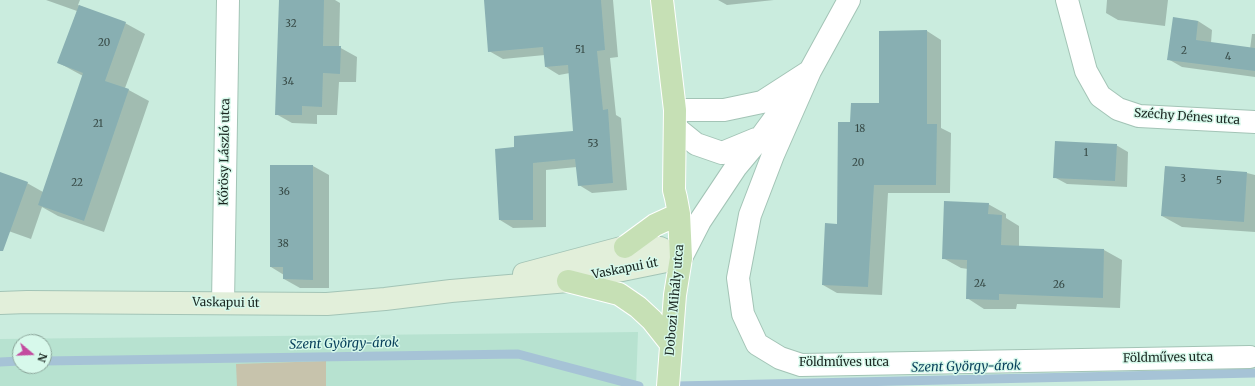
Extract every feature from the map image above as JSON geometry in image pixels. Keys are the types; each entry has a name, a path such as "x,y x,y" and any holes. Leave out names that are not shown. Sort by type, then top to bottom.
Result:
{"main road":[{"name":"Dobozi Mihály utca","path":"662,0 667,33 675,119 674,190 679,214 681,258 675,295 669,376"},
{"path":"625,247 655,225 679,214"},
{"name":"Vaskapui út","path":"451,291 541,270 625,247 660,248 681,258"},
{"name":"Vaskapui út","path":"0,303 327,304 385,300 451,291 568,281 681,258"},
{"path":"568,281 619,294 638,307 652,320 671,344"}],"street":[{"name":"Kőrösy László utca","path":"223,303 228,0"},
{"name":"Földműves utca","path":"849,0 810,71 773,156 748,222 738,278 743,314 757,344 780,358 801,365 1250,357"},
{"name":"Széchy Dénes utca","path":"1067,0 1086,71 1100,96 1118,109 1139,116 1255,122"},
{"name":"Földműves utca","path":"675,119 762,102 810,71"},
{"name":"Földműves utca","path":"681,258 700,221 736,167 761,137 810,71"},
{"path":"675,119 696,144 722,153 761,137"}],"shaded area":[{"path":"638,332 636,386 0,386 0,339 12,339 12,374 52,374 52,338"},
{"path":"326,361 326,386 237,386 236,364"}],"building":[{"path":"279,0 324,0 323,46 341,46 340,74 323,73 322,107 302,106 302,115 275,115"},
{"path":"484,0 601,0 605,50 597,51 603,110 608,109 613,183 578,186 575,159 533,163 533,220 499,220 495,149 514,147 514,136 573,131 568,65 545,67 543,47 488,52"},
{"path":"79,5 126,22 105,81 129,89 84,221 38,205 83,73 57,63"},
{"path":"1173,17 1198,21 1196,40 1255,48 1255,71 1167,60"},
{"path":"927,30 927,124 937,124 936,185 874,185 868,287 822,285 825,223 837,224 838,122 850,122 851,103 879,103 879,31"},
{"path":"1055,141 1117,144 1115,181 1053,178"},
{"path":"270,165 313,165 313,280 283,279 283,267 270,267"},
{"path":"1165,166 1247,172 1244,222 1161,216"},
{"path":"0,172 28,182 3,251 0,251"},
{"path":"944,201 989,203 988,214 1002,215 1001,245 1104,249 1103,298 999,294 999,300 966,299 967,260 942,259"}],"waterway":[{"name":"Szent György-árok","path":"52,361 518,354 639,386"},
{"name":"Szent György-árok","path":"0,362 12,361"},
{"name":"Szent György-árok","path":"677,386 1255,373"}]}
